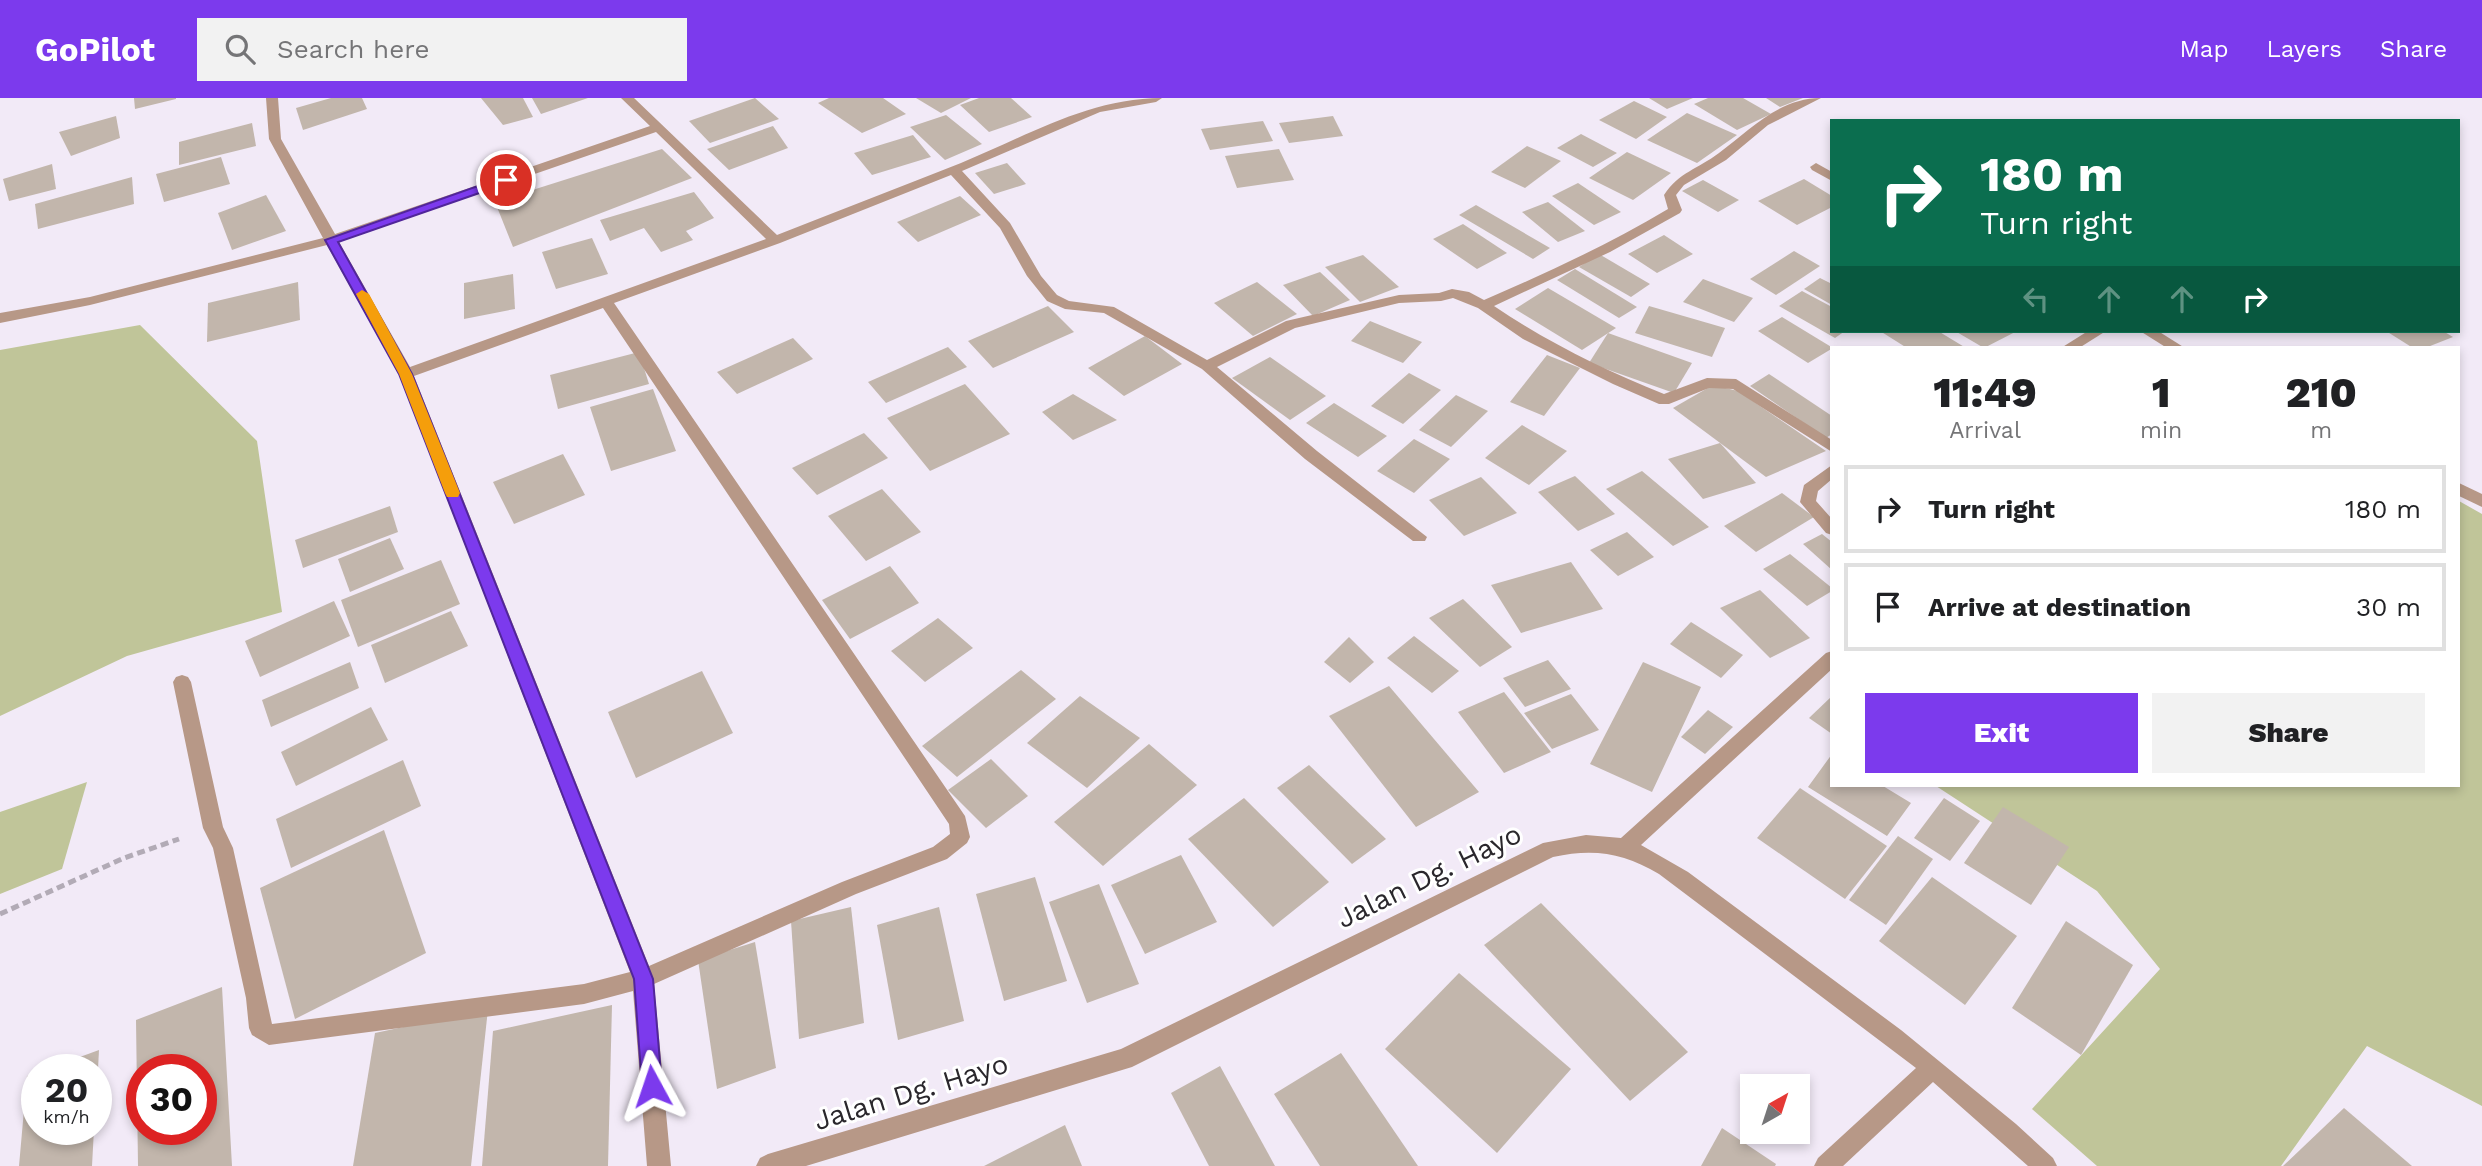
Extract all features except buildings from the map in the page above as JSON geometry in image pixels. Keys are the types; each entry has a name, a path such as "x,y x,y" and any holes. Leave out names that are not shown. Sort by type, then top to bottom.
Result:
{"street":[{"path":"272,98 275,139 405,374 643,979 659,1166"},
{"path":"627,98 775,240"},
{"path":"405,374 775,240 953,170 1097,109 1156,98"},
{"path":"1483,305 1628,239 1675,210 1670,195 1679,181 1722,157 1764,122 1815,98"},
{"path":"0,318 90,301 331,240 657,128"},
{"path":"1816,167 1830,176"},
{"path":"953,170 1011,234 1021,257 1052,298 1069,306 1109,310 1211,365 1311,455 1419,537"},
{"path":"1211,365 1291,324 1399,299 1441,297 1452,293 1464,295 1483,305 1528,336 1664,400 1707,383 1736,384 1830,446"},
{"path":"182,682 213,828 223,848 257,998 260,1028 269,1035 583,993 643,979 849,888 940,853 960,837 958,822 606,302"},
{"path":"2071,346 2088,333"},
{"path":"2151,333 2174,346"},
{"path":"1830,473 1810,489 1808,502 1830,527"},
{"path":"2460,489 2482,500"},
{"path":"1624,848 1830,661"},
{"name":"Jalan Dg. Hayo","path":"768,1166 1124,1059 1550,849 1585,841 1624,848 1655,863 1702,895 1807,971 1993,1116 2045,1166"},
{"path":"1826,1166 1932,1068"}],"path":[{"path":"0,914 124,858 213,828"}],"green space":[{"path":"140,325 257,441 282,612 127,656 0,716 0,350"},
{"path":"2460,502 2482,514 2482,1106 2367,1046 2281,1166 2097,1166 2032,1109 2160,969 2097,891 1938,787 2460,787"},
{"path":"87,782 62,869 0,894 0,812"}],"slow traffic":[{"path":"362,294 405,374 452,493"}],"route":[{"path":"506,180 331,240 405,374 643,979 652,1086"}]}
